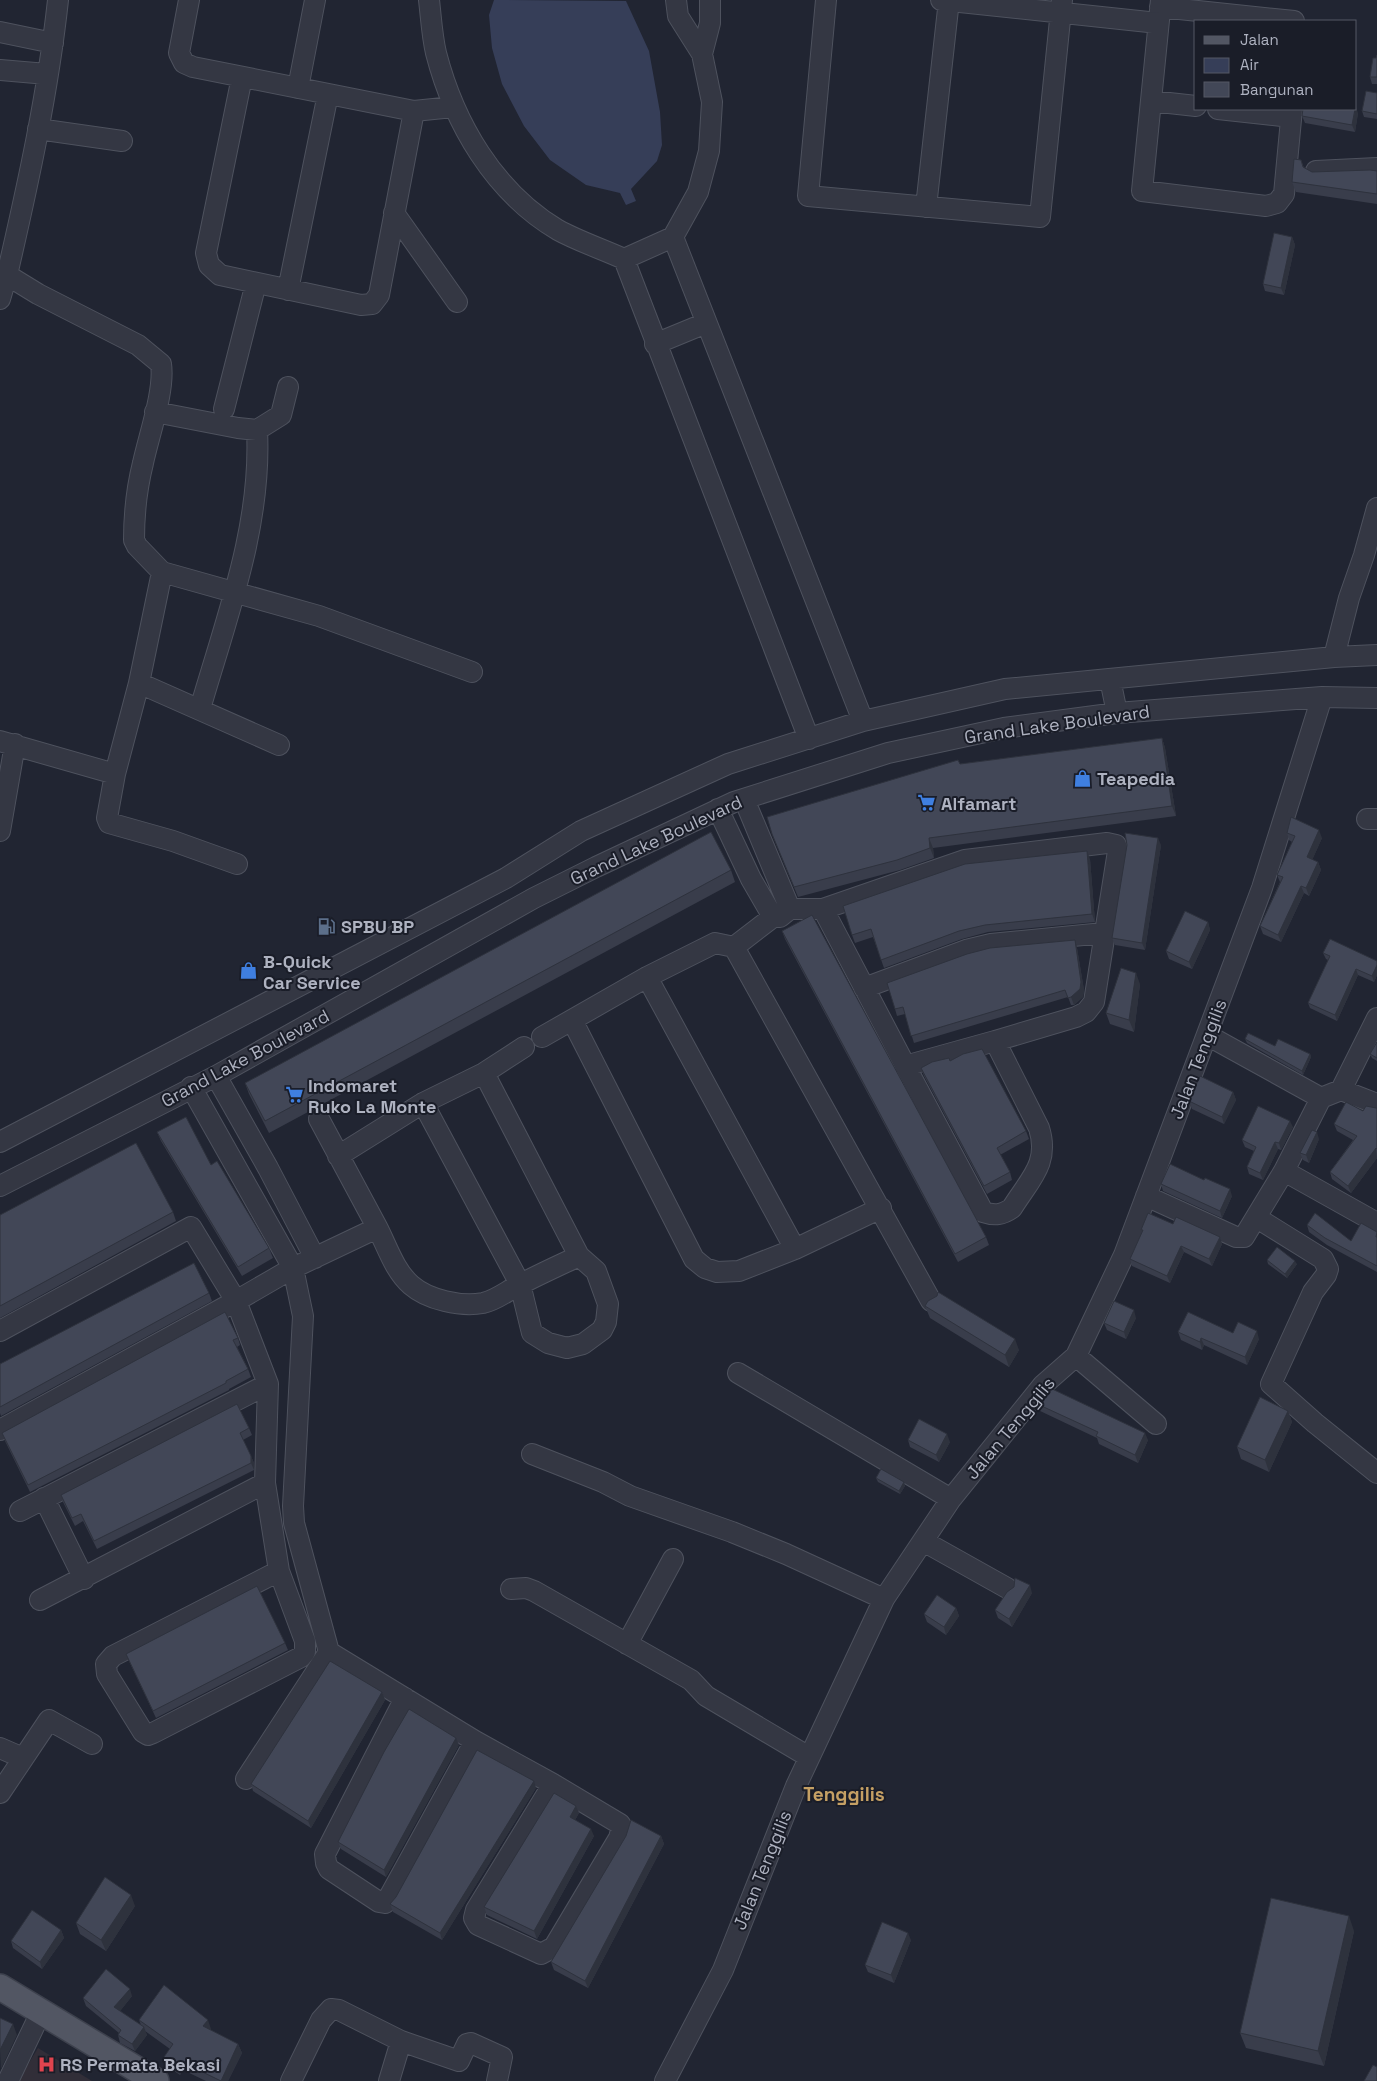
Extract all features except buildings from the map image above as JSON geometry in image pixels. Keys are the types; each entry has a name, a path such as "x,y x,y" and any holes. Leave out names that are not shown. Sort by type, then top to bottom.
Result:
{"main road":[{"path":"0,1987 156,2081"}],"street":[{"path":"0,299 8,275 29,180 53,43 58,0"},
{"path":"189,0 179,53 184,64 414,111 453,107"},
{"path":"298,88 315,0"},
{"path":"429,0 436,52 453,107 482,158 521,204 559,230 624,259 655,344 809,738"},
{"path":"624,259 673,237 698,192 709,151 712,102 702,54 678,16 676,0"},
{"path":"702,54 710,23 712,0"},
{"path":"826,0 808,196 1040,217 1062,6"},
{"path":"926,206 946,0 1160,10 1282,20"},
{"path":"1160,10 1142,191 1266,206 1277,203 1284,194 1292,113 1236,110"},
{"path":"0,32 53,43"},
{"path":"0,70 47,74"},
{"path":"242,77 206,253 209,265 220,275 361,305 372,304 379,296 414,111"},
{"path":"288,290 328,94"},
{"path":"1151,101 1194,106"},
{"path":"38,129 122,141"},
{"path":"1316,171 1377,168"},
{"path":"394,213 457,302"},
{"path":"673,237 863,721"},
{"path":"8,275 38,294 138,345 159,361 162,367 161,380 142,466 134,540 142,552 162,572 319,616 472,672"},
{"path":"224,409 256,283"},
{"path":"655,344 706,323"},
{"path":"155,412 258,430 281,415 288,387"},
{"path":"200,709 234,592 255,503 259,458 258,430"},
{"path":"1334,656 1349,598 1364,555 1377,508"},
{"path":"162,572 139,683 115,774 107,818 109,823 173,841 237,864"},
{"name":"Grand Lake Boulevard","path":"0,1142 506,878 581,831 728,764 863,721 1005,689 1334,656 1377,655"},
{"path":"1110,678 1117,713"},
{"path":"139,683 279,745"},
{"name":"Grand Lake Boulevard","path":"0,1186 216,1076 534,898 718,809 744,799 888,753 1004,728 1117,713 1322,697 1377,698"},
{"name":"Jalan Tenggilis","path":"665,2081 723,1970 796,1786 884,1599 951,1500 1043,1385 1076,1356 1124,1255 1262,888 1322,697"},
{"path":"0,830 8,742 115,774"},
{"path":"744,799 782,913"},
{"path":"718,809 751,879 782,913"},
{"path":"734,947 782,913 824,909 964,860 1106,842 1116,844 1118,851 1096,992 1094,1002 1086,1012 1076,1017 905,1066"},
{"path":"824,909 983,1212 993,1215 1005,1213 1012,1208 1040,1164 1043,1141 1039,1128 995,1041"},
{"path":"864,988 966,950 991,944 1104,933"},
{"path":"542,1037 647,977 715,943 734,947 881,1208 931,1301"},
{"path":"647,977 795,1249"},
{"path":"572,1020 694,1259 706,1268 728,1273 739,1271 795,1249 881,1208"},
{"path":"1146,1196 1241,1238 1247,1235 1284,1170 1321,1098 1341,1090 1377,1020"},
{"path":"1207,1035 1321,1098"},
{"path":"338,1156 423,1104 484,1073 524,1047"},
{"path":"423,1104 520,1284 532,1333 548,1343 567,1348 583,1344 602,1330 606,1322 608,1304 596,1271 579,1256 484,1073"},
{"path":"216,1076 268,1168 315,1258"},
{"path":"192,1087 293,1268 303,1316 293,1506 294,1523 329,1652 475,1741 554,1784 620,1824 622,1830 554,1947 541,1954 478,1925 474,1918 476,1910 554,1784"},
{"path":"1341,1090 1377,1104"},
{"path":"318,1119 377,1228 394,1264 410,1285 423,1294 439,1300 468,1304 482,1303 493,1300 520,1284 579,1256"},
{"path":"243,1181 268,1168"},
{"path":"1284,1170 1377,1223"},
{"path":"1257,1218 1323,1259 1328,1269 1326,1275 1313,1292 1270,1384 1377,1473"},
{"path":"0,1331 188,1219 236,1302 268,1384 265,1483 279,1571 305,1641 305,1652 301,1657 153,1733 148,1735 143,1732 107,1674 106,1664 113,1656 279,1571"},
{"path":"0,1430 236,1302 293,1268 377,1228"},
{"path":"1076,1356 1156,1424"},
{"path":"738,1372 951,1500"},
{"path":"20,1511 268,1384"},
{"path":"532,1454 603,1482 630,1496 732,1532 786,1554 884,1599"},
{"path":"40,1600 265,1483"},
{"path":"44,1498 84,1578"},
{"path":"923,1541 1007,1588"},
{"path":"627,1644 673,1559"},
{"path":"511,1590 526,1588 627,1644 691,1680 706,1696 810,1757"},
{"path":"246,1779 329,1652"},
{"path":"406,1698 325,1854 329,1869 379,1902 385,1903 388,1899 475,1741"},
{"path":"0,1793 49,1720 92,1744"},
{"path":"0,1748 23,1758"},
{"path":"292,2081 321,2020 331,2009 339,2010 401,2041 459,2061 467,2044 471,2043 502,2057 497,2081"},
{"path":"8,2081 41,2012"},
{"path":"389,2081 401,2041"}],"shaded area":[{"name":"RS Permata Bekasi","path":"38,2048 92,2081 18,2081"}],"water":[{"path":"494,0 626,1 649,51 660,112 662,145 657,161 631,189 636,201 626,205 620,193 586,185 550,160 524,126 502,84 492,48 489,15"}],"place":[{"name":"Teapedia","path":"1083,778"},
{"name":"Alfamart","path":"927,803"},
{"name":"SPBU BP","path":"327,926"},
{"name":"B-Quick Car Service","path":"249,971"},
{"name":"Indomaret Ruko La Monte","path":"294,1095"},
{"name":"RS Permata Bekasi","path":"46,2064"}],"district":[{"name":"Tenggilis","path":"844,1794"}]}
